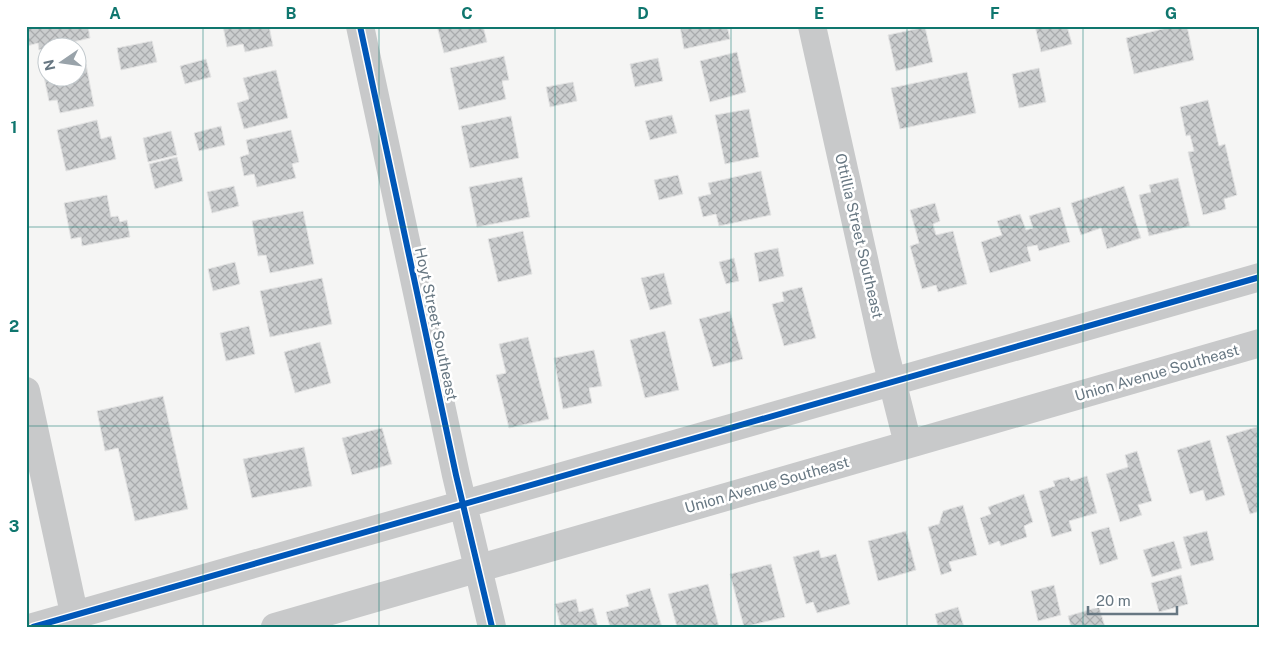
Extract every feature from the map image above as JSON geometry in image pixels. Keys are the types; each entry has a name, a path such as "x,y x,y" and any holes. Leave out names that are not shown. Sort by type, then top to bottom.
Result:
{"street":[{"name":"Hoyt Street Southeast","path":"360,26 456,475 492,627"},
{"name":"Ottillia Street Southeast","path":"812,26 908,444"},
{"path":"33,627 76,621 464,504 1260,277"},
{"name":"Union Avenue Southeast","path":"275,627 1260,343"},
{"path":"26,390 76,621"}],"building":[{"path":"26,26 88,26 90,38 38,38 38,43 27,46"},
{"path":"223,26 269,26 273,46 245,52 243,44 227,47"},
{"path":"437,26 483,26 487,42 444,53"},
{"path":"680,26 727,26 730,39 684,49"},
{"path":"1035,26 1067,26 1072,44 1041,52"},
{"path":"1175,26 1187,26 1194,60 1134,74 1126,38"},
{"path":"925,27 933,62 896,71 888,35"},
{"path":"152,41 157,62 121,70 117,48"},
{"path":"737,52 746,92 710,102 700,61"},
{"path":"504,56 509,80 502,81 506,99 459,110 450,68"},
{"path":"658,58 663,81 635,87 630,64"},
{"path":"206,59 211,77 185,84 180,66"},
{"path":"1039,68 1046,102 1019,108 1012,74"},
{"path":"276,70 288,118 244,129 237,103 249,99 243,78"},
{"path":"967,72 976,113 900,129 891,88"},
{"path":"88,74 94,106 60,113 57,100 49,101 46,88 88,88"},
{"path":"573,82 577,101 550,107 546,87"},
{"path":"1208,100 1219,146 1225,144 1237,195 1224,199 1226,209 1203,215 1188,152 1194,151 1190,135 1186,136 1180,107"},
{"path":"749,109 759,157 725,164 715,115"},
{"path":"672,115 677,133 650,140 645,121"},
{"path":"511,116 519,158 470,168 461,126"},
{"path":"97,120 101,139 111,136 116,159 66,171 57,130"},
{"path":"221,126 225,145 199,151 194,133"},
{"path":"291,130 299,162 292,164 296,178 257,187 254,174 244,176 240,157 249,154 246,140"},
{"path":"171,131 177,155 148,162 143,138"},
{"path":"177,157 183,181 155,189 149,164"},
{"path":"761,171 771,215 719,226 716,214 703,217 698,197 711,194 708,183"},
{"path":"678,175 683,194 659,200 654,180"},
{"path":"522,177 530,217 477,227 469,187"},
{"path":"1178,178 1190,226 1149,236 1139,195 1151,192 1149,185"},
{"path":"234,186 239,206 212,213 207,192"},
{"path":"1124,186 1141,238 1107,249 1101,228 1081,235 1071,203"},
{"path":"107,195 111,217 118,216 120,222 127,220 130,237 82,246 81,237 71,239 64,203"},
{"path":"935,203 940,221 933,224 936,235 953,231 967,284 938,292 936,285 922,289 910,246 919,243 910,210"},
{"path":"1060,207 1070,242 1039,251 1037,245 1027,247 1031,261 990,273 981,242 1002,235 997,221 1020,214 1026,230 1033,228 1029,216"},
{"path":"303,211 314,264 270,273 266,255 258,256 252,221"},
{"path":"523,231 532,274 498,282 488,239"},
{"path":"778,248 784,276 759,282 754,253"},
{"path":"734,258 739,281 726,284 719,262"},
{"path":"235,262 240,284 213,291 208,269"},
{"path":"664,273 672,304 650,310 641,278"},
{"path":"322,278 332,324 270,337 260,291"},
{"path":"802,287 816,338 784,346 772,304 784,301 782,292"},
{"path":"730,311 743,359 713,367 699,319"},
{"path":"249,326 255,354 226,361 220,333"},
{"path":"665,331 679,390 645,398 630,340"},
{"path":"528,337 549,419 509,428 496,375 506,373 499,344"},
{"path":"320,342 331,383 295,393 284,352"},
{"path":"594,350 602,386 589,388 592,403 563,409 554,358"},
{"path":"163,396 188,509 135,521 118,448 105,451 97,411"},
{"path":"1260,426 1260,511 1250,514 1226,436"},
{"path":"382,428 392,464 352,475 342,438"},
{"path":"1210,440 1225,495 1206,501 1203,490 1190,494 1177,450"},
{"path":"304,447 312,486 252,498 243,459"},
{"path":"1137,451 1152,501 1138,505 1142,515 1120,522 1106,474 1128,467 1125,455"},
{"path":"1087,476 1097,513 1069,521 1072,531 1052,537 1039,491 1055,486 1053,481 1069,477 1071,481"},
{"path":"1024,494 1033,522 1024,526 1027,537 1001,546 999,541 989,545 980,518 991,514 988,507"},
{"path":"963,505 977,555 949,562 952,571 941,575 928,527 939,524 943,511"},
{"path":"1109,527 1118,559 1100,565 1091,532"},
{"path":"906,531 916,570 878,581 868,541"},
{"path":"1207,531 1214,560 1191,566 1183,537"},
{"path":"1174,541 1182,568 1152,577 1143,550"},
{"path":"819,550 821,558 836,554 850,604 817,613 813,602 806,604 793,557"},
{"path":"771,564 785,617 744,627 730,574"},
{"path":"1181,575 1188,604 1159,612 1151,583"},
{"path":"708,584 719,627 677,627 668,594"},
{"path":"1054,585 1061,615 1038,621 1031,591"},
{"path":"650,588 662,627 610,627 606,612 629,606 626,595"},
{"path":"576,599 579,612 593,608 598,627 561,627 555,604"},
{"path":"958,607 964,627 938,627 935,614"},
{"path":"1099,607 1105,627 1071,627 1068,616"}],"cycle path":[{"path":"360,26 456,475 492,627"},
{"path":"33,627 1260,277"}]}
